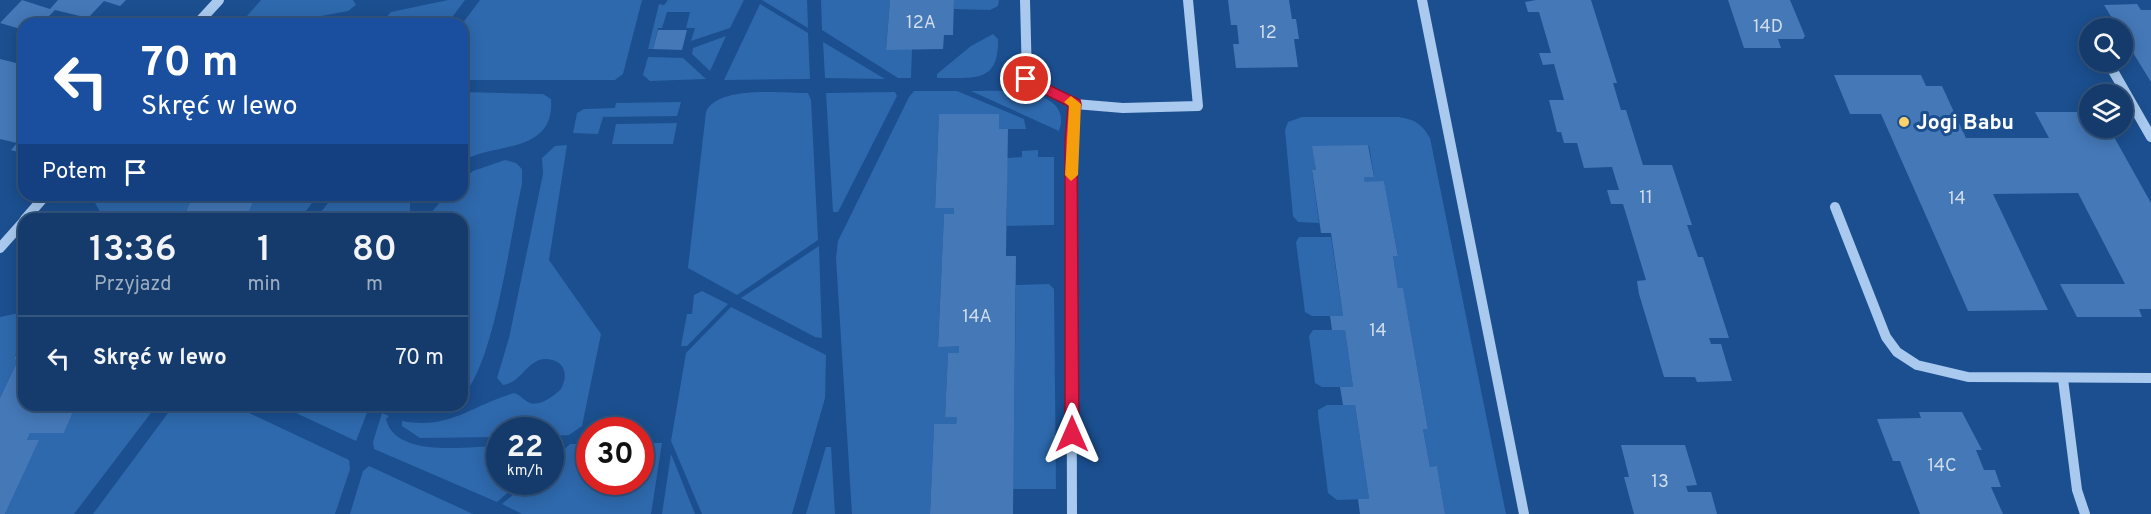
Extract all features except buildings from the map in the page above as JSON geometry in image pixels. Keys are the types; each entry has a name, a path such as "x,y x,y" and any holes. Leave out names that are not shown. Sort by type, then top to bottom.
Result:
{"street":[{"path":"203,18 219,0"},
{"path":"1025,0 1026,79 1075,104 1123,108 1198,106 1188,0"},
{"path":"1422,0 1524,514"},
{"path":"2114,72 2151,137"},
{"path":"1072,514 1071,140 1075,104"},
{"path":"31,213 41,201"},
{"path":"1835,207 1886,337 1897,352 1917,364 1968,377 2151,378"},
{"path":"0,248 18,228"},
{"path":"2063,379 2077,490 2085,514"}],"shaded area":[{"path":"261,0 353,0 356,5 348,11 310,18 245,18"},
{"path":"448,0 465,0 452,18 386,18 391,12"},
{"path":"480,0 642,0 623,74 615,80 468,80 466,18"},
{"path":"668,0 744,0 730,28 691,41 695,28 686,28 690,12 667,12 662,28 658,28 653,49 648,49 659,4 664,5"},
{"path":"762,0 807,0 808,28"},
{"path":"821,0 890,0 886,49 912,49 911,78 898,78 822,30"},
{"path":"954,0 999,0 998,6 990,10 954,9"},
{"path":"760,4 808,33 810,79 724,80"},
{"path":"993,34 998,39 997,54 989,71 972,77 937,78 937,74 971,46"},
{"path":"726,36 710,71 692,54 693,48"},
{"path":"823,42 885,79 825,78"},
{"path":"648,57 683,58 706,79 650,81 643,75"},
{"path":"914,91 957,91 1024,119 1026,129 999,129 998,114 939,115 935,208 954,208 954,214 944,215 938,346 959,346 959,353 948,354 945,417 957,417 956,424 934,424 930,514 852,514 836,258 838,241"},
{"path":"971,91 1013,92 1044,98 1055,105 1061,116 1059,131"},
{"path":"468,92 543,94 551,99 550,117 544,129 534,138 521,144 468,158"},
{"path":"895,92 897,96 838,212 833,212 826,93"},
{"path":"808,93 811,100 818,240 737,295 688,268 706,112 713,103 737,94"},
{"path":"681,102 677,116 603,117 598,134 573,133 577,113 584,109 615,108 616,103"},
{"path":"1302,117 1398,117 1417,123 1430,138 1506,514 1445,514 1437,467 1430,467 1423,429 1428,428 1403,289 1398,288 1393,256 1398,255 1384,182 1365,182 1364,177 1374,176 1369,146 1313,147 1316,170 1312,171 1319,223 1298,222 1293,216 1285,130 1288,122"},
{"path":"677,123 673,144 612,144 616,124"},
{"path":"567,145 549,260 601,334 584,417 576,417 576,430 569,435 564,435 564,417 486,417 486,437 420,438 402,426 402,421 419,423 447,420 514,393 534,404 543,402 561,389 565,378 563,368 557,362 546,359 533,364 510,383 503,385 497,378 509,338 543,174 542,158 555,146"},
{"path":"1038,150 1038,157 1054,157 1054,225 1007,226 1007,158 1022,157 1022,151"},
{"path":"505,160 516,163 522,169 522,184 492,329 483,357 468,387 468,213 431,213 441,201 468,201 468,175 473,171"},
{"path":"94,201 191,201 186,213 101,213"},
{"path":"254,201 314,201 304,213 248,213"},
{"path":"330,201 410,201 409,213 320,213"},
{"path":"1299,237 1331,237 1343,316 1312,316 1305,312 1296,242"},
{"path":"819,246 822,338 815,337 741,298"},
{"path":"1049,284 1054,289 1056,489 1013,489 1016,285"},
{"path":"702,291 728,304 687,346 681,346 687,314 692,314 694,295"},
{"path":"731,307 826,355 825,398 792,514 702,514 671,441 686,353"},
{"path":"18,313 18,350 14,358 18,358 18,360 0,398 0,317"},
{"path":"1313,330 1345,330 1353,387 1322,387 1315,383 1309,336"},
{"path":"1327,405 1355,405 1369,499 1337,500 1328,493 1318,414 1318,410"},
{"path":"73,411 152,411 74,514 5,514 38,441 27,440 30,433 64,433"},
{"path":"170,411 245,411 349,460 350,469 335,514 93,514"},
{"path":"292,411 368,411 356,441"},
{"path":"382,413 389,416 386,419 392,432 403,440 418,445 435,448 486,447 486,495 505,495 497,502 374,449 373,442"},
{"path":"654,443 662,443 654,495"},
{"path":"570,444 576,444 576,495 654,495 651,514 522,514 502,504 513,495 564,495 564,450"},
{"path":"826,447 831,447 835,514 806,514"},
{"path":"671,454 695,514 662,514"},
{"path":"369,466 473,514 350,514 363,471"}],"slow traffic":[{"path":"1071,102 1075,104 1071,140 1071,175"}],"place":[{"name":"Jogi Babu","path":"1904,122"}],"route":[{"path":"1026,79 1075,104 1071,140 1072,434"}]}
